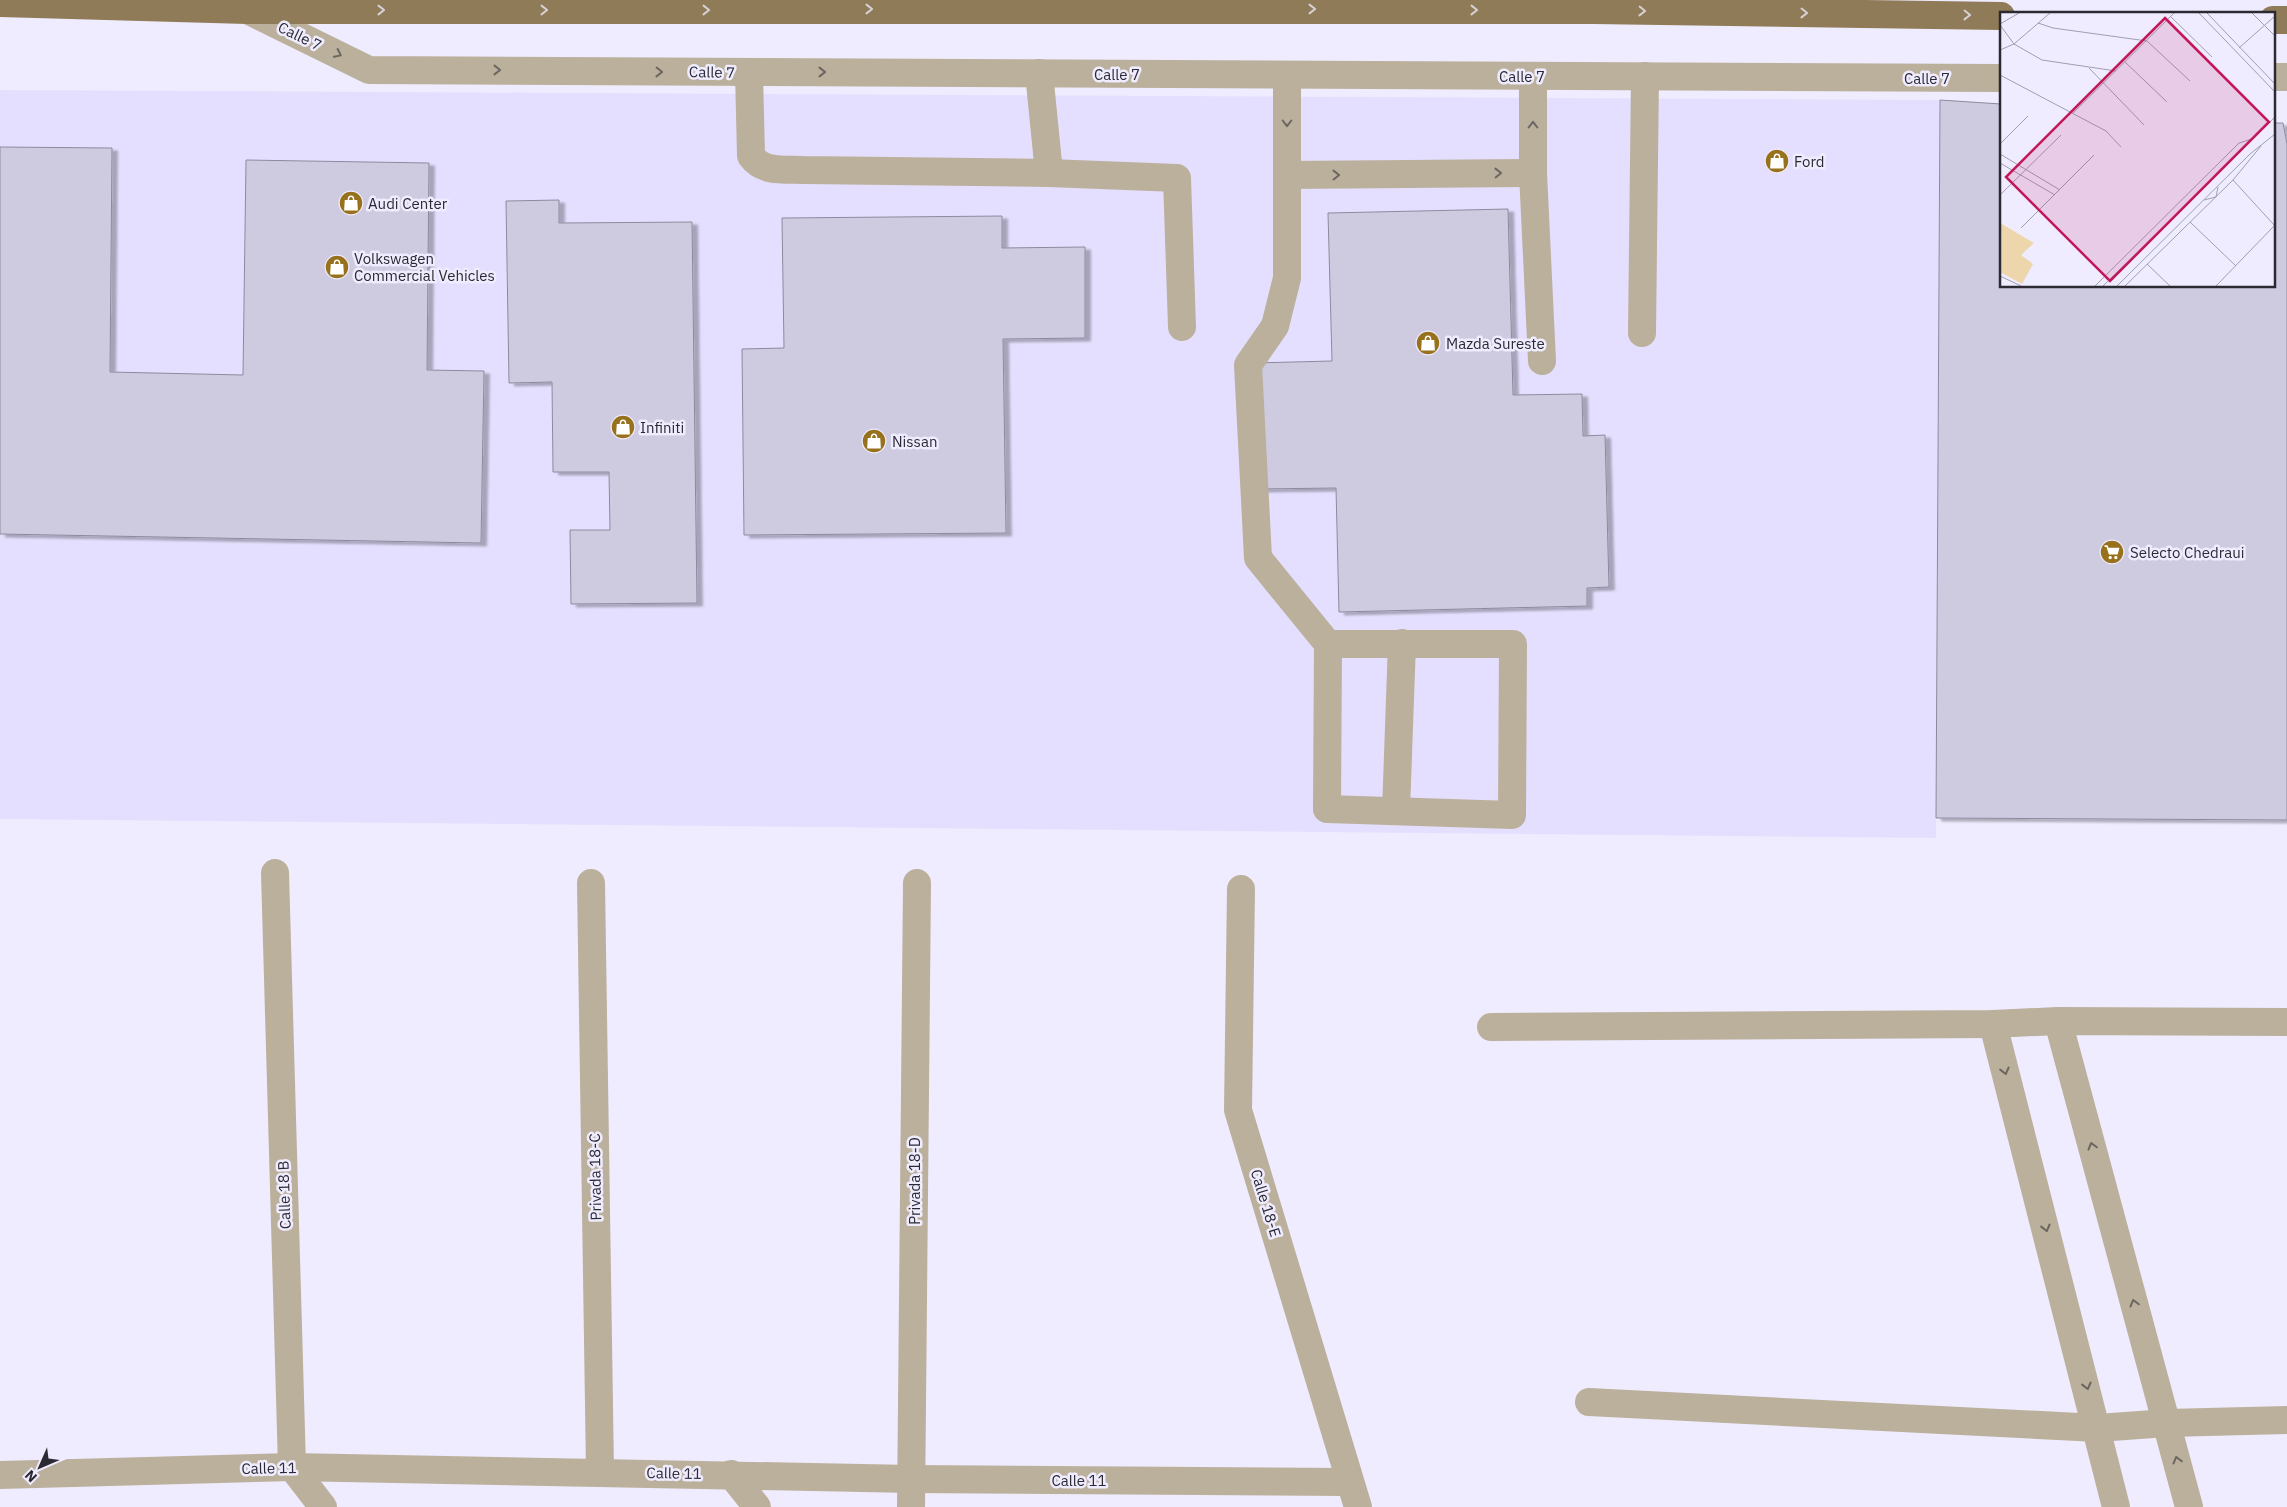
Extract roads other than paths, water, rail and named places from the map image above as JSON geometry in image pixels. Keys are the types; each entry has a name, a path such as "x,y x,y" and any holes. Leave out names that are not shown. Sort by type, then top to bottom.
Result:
{"main road":[{"path":"0,3 247,10 1597,5 2000,16"},
{"path":"2274,20 2287,20"}],"street":[{"name":"Calle 7","path":"247,10 369,70 2000,78"},
{"path":"749,73 751,156 757,165 764,168 1049,173 1177,178 1182,328"},
{"path":"1039,73 1049,173"},
{"path":"1287,75 1287,278 1275,326 1248,365 1258,558 1328,644 1327,809 1512,815 1513,644 1328,644"},
{"path":"1533,76 1533,173 1542,361"},
{"path":"1642,333 1645,76"},
{"path":"2274,77 2287,77"},
{"path":"1287,175 1533,173"},
{"path":"1396,811 1402,644"},
{"name":"Calle 18 B","path":"275,873 292,1467"},
{"name":"Privada 18-C","path":"591,883 600,1472"},
{"name":"Privada 18-D","path":"911,1507 917,883"},
{"name":"Calle 18-E","path":"1241,889 1238,1110 1358,1507"},
{"path":"2058,1021 2189,1507"},
{"path":"1491,1027 1993,1024 2058,1021 2287,1022"},
{"path":"1993,1024 2098,1428 2116,1507"},
{"path":"1589,1402 2098,1428 2167,1423 2287,1420"},
{"path":"292,1467 323,1507"},
{"name":"Calle 11","path":"0,1475 292,1467 912,1479 1349,1482"},
{"path":"731,1474 757,1507"}],"place":[{"name":"Ford","path":"1777,161"},
{"name":"Audi Center","path":"351,203"},
{"name":"Volkswagen Commercial Vehicles","path":"337,267"},
{"name":"Mazda Sureste","path":"1428,343"},
{"name":"Infiniti","path":"623,427"},
{"name":"Nissan","path":"874,441"},
{"name":"Selecto Chedraui","path":"2112,552"}]}
